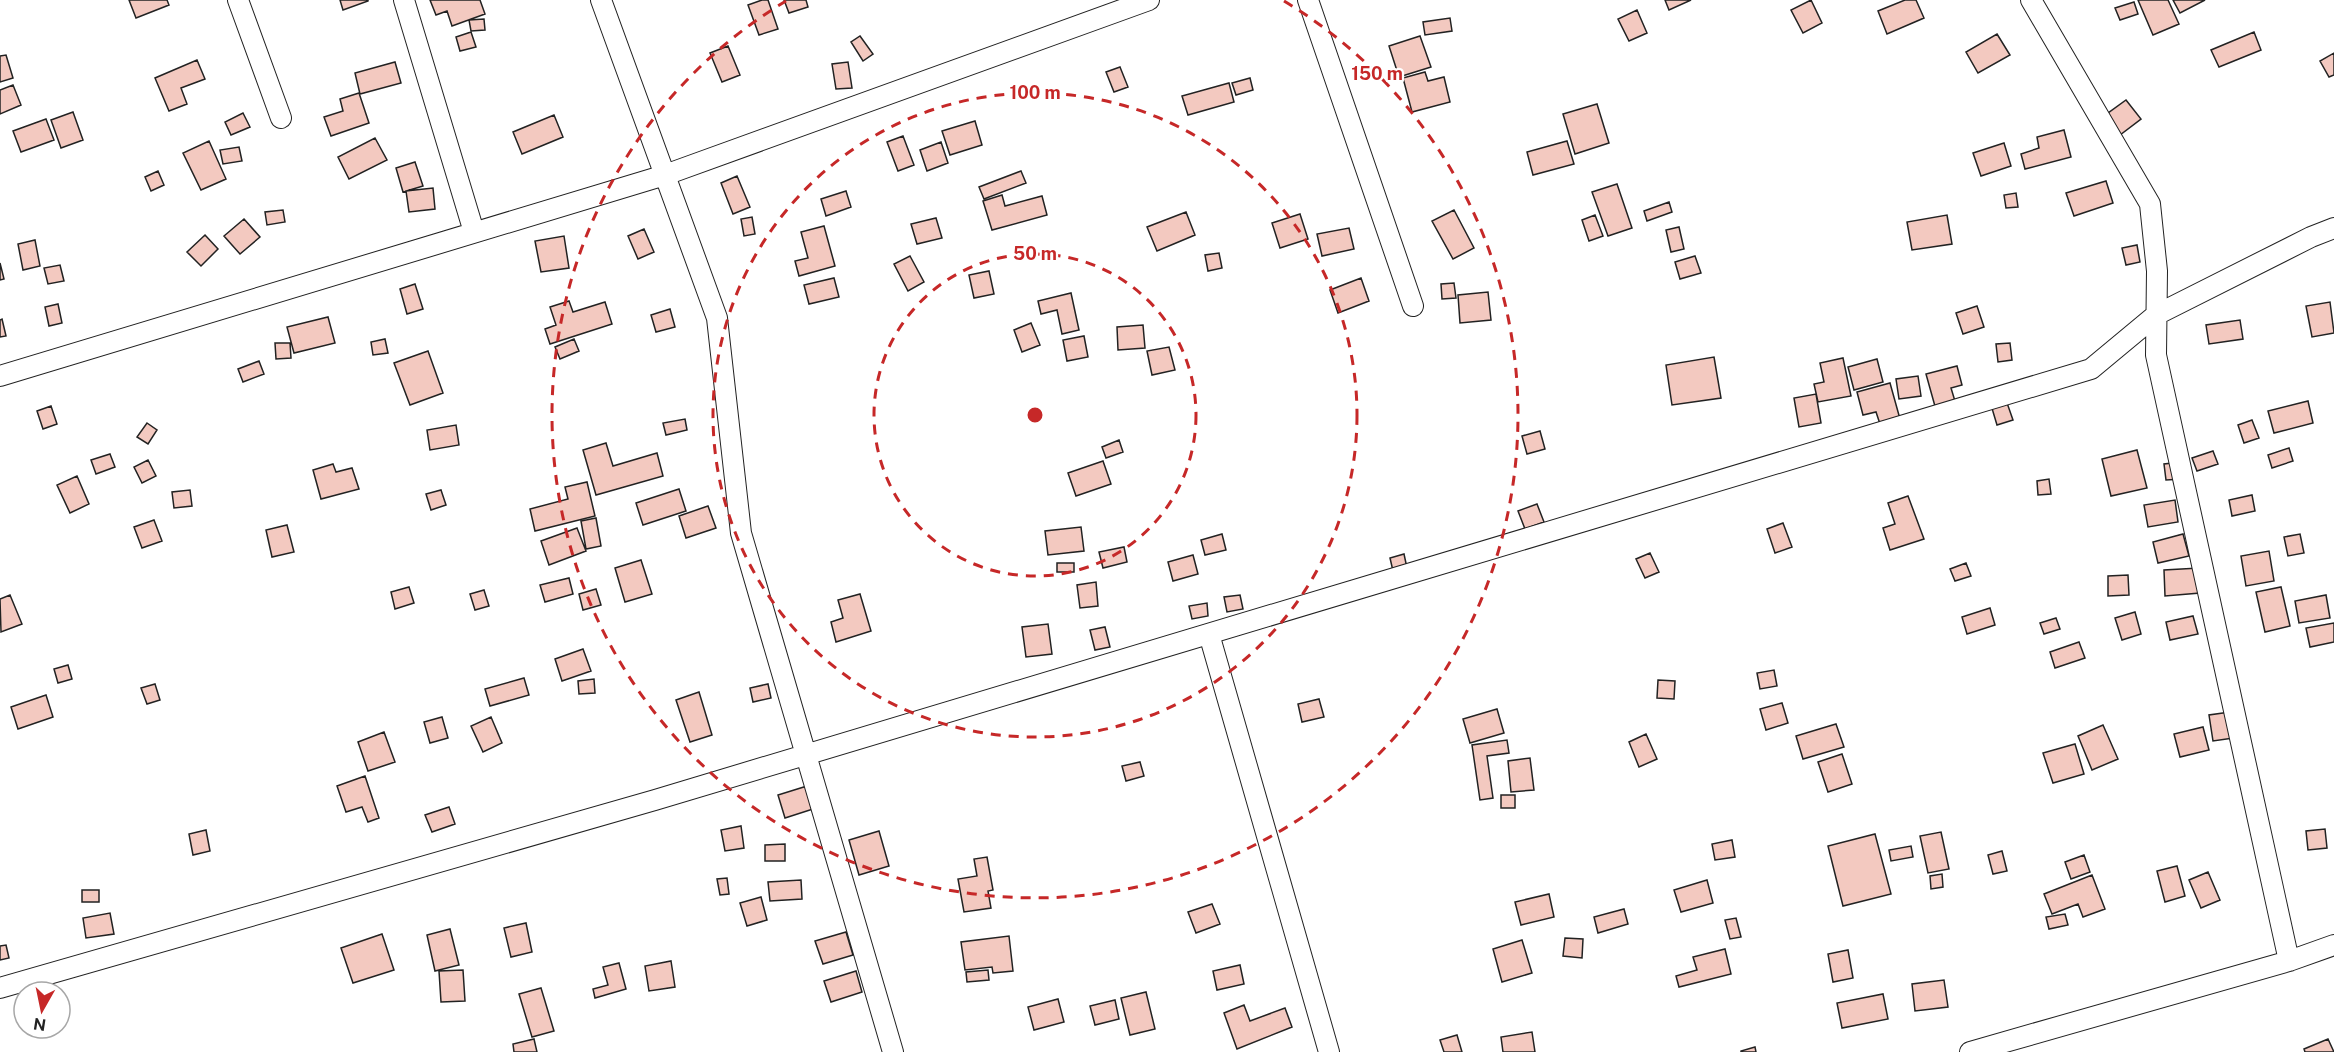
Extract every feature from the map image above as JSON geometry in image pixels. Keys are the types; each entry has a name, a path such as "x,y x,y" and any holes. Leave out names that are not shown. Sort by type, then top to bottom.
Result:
{"street":[{"path":"238,0 281,118"},
{"path":"404,0 474,232"},
{"path":"601,0 717,318 741,533 893,1052"},
{"path":"0,376 665,175 1149,0"},
{"path":"1308,0 1413,306"},
{"path":"2031,0 2150,204 2157,271 2156,355 2289,960"},
{"path":"0,988 806,754 2091,369 2156,315 2334,228"},
{"path":"1209,634 1329,1052"},
{"path":"1970,1052 2334,945"}],"building":[{"path":"129,0 167,0 169,5 136,18"},
{"path":"340,0 368,0 368,1 343,10"},
{"path":"430,0 480,0 485,14 452,26 447,11 436,15"},
{"path":"768,0 778,29 759,35 748,5"},
{"path":"784,0 806,0 808,7 789,13"},
{"path":"1665,0 1691,0 1669,10"},
{"path":"1811,0 1822,23 1803,33 1791,10"},
{"path":"1905,0 1916,0 1924,18 1887,34 1878,11"},
{"path":"2138,0 2168,0 2179,24 2153,35"},
{"path":"2173,0 2205,0 2180,13"},
{"path":"2134,2 2138,14 2120,20 2115,8"},
{"path":"1637,10 1647,33 1629,41 1618,19"},
{"path":"1450,18 1452,31 1425,35 1423,22"},
{"path":"484,19 485,30 471,31 469,20"},
{"path":"471,32 476,47 460,51 456,37"},
{"path":"2254,32 2261,50 2219,67 2211,50"},
{"path":"1997,34 2010,55 1978,73 1966,52"},
{"path":"860,36 873,54 863,61 851,42"},
{"path":"1420,36 1431,67 1399,77 1389,46"},
{"path":"728,46 740,75 722,82 710,53"},
{"path":"2334,53 2334,75 2329,77 2320,61"},
{"path":"6,55 13,78 0,82 0,56"},
{"path":"197,60 205,79 181,88 187,104 169,111 155,78"},
{"path":"395,62 401,83 360,94 355,73"},
{"path":"848,62 852,88 836,89 832,64"},
{"path":"1120,67 1128,87 1114,92 1106,72"},
{"path":"1425,72 1428,81 1444,77 1450,102 1412,112 1403,78"},
{"path":"1250,78 1253,90 1236,95 1232,83"},
{"path":"1229,83 1234,102 1188,115 1182,96"},
{"path":"13,85 21,105 0,114 0,90"},
{"path":"359,93 369,123 331,136 324,117 343,111 340,99"},
{"path":"2126,100 2141,119 2120,135 2104,116"},
{"path":"1597,104 1609,143 1575,154 1563,114"},
{"path":"73,112 83,140 61,148 51,120"},
{"path":"243,113 250,127 231,135 225,122"},
{"path":"554,115 563,137 522,154 513,132"},
{"path":"46,119 54,140 21,152 13,131"},
{"path":"975,121 982,145 950,155 942,131"},
{"path":"2064,130 2071,157 2025,169 2021,154 2039,148 2037,137"},
{"path":"903,136 914,165 898,171 887,142"},
{"path":"375,138 387,160 349,179 338,157"},
{"path":"209,141 226,179 201,190 183,153"},
{"path":"1567,141 1574,164 1533,175 1527,152"},
{"path":"941,142 948,163 927,171 920,150"},
{"path":"2004,143 2011,166 1981,176 1973,153"},
{"path":"239,147 242,161 223,164 220,150"},
{"path":"415,162 423,186 403,192 396,168"},
{"path":"158,171 164,185 151,191 145,177"},
{"path":"1021,171 1026,183 984,199 979,187"},
{"path":"737,176 750,207 733,214 721,183"},
{"path":"2106,181 2113,203 2074,216 2066,193"},
{"path":"1617,184 1632,228 1608,236 1592,192"},
{"path":"433,188 435,209 409,212 406,191"},
{"path":"846,191 851,207 826,216 821,199"},
{"path":"2016,193 2018,207 2006,208 2004,195"},
{"path":"1002,195 1005,206 1042,196 1047,215 992,230 983,201"},
{"path":"1669,202 1672,212 1647,221 1644,211"},
{"path":"283,210 285,222 267,225 265,212"},
{"path":"1454,210 1474,248 1453,259 1432,221"},
{"path":"1186,212 1195,235 1157,251 1147,227"},
{"path":"1300,214 1308,239 1280,248 1272,223"},
{"path":"1595,215 1603,236 1589,241 1582,220"},
{"path":"1947,215 1952,244 1912,250 1907,222"},
{"path":"752,217 755,234 744,236 741,219"},
{"path":"936,218 942,238 917,244 911,224"},
{"path":"244,219 260,237 240,254 224,236"},
{"path":"824,226 835,266 799,276 795,261 808,258 801,232"},
{"path":"1679,227 1684,249 1671,252 1666,230"},
{"path":"1349,228 1354,249 1322,256 1317,234"},
{"path":"644,229 654,252 638,259 628,236"},
{"path":"205,235 218,249 201,266 187,252"},
{"path":"564,236 569,268 541,272 535,241"},
{"path":"35,240 40,266 23,270 18,244"},
{"path":"2137,245 2140,262 2126,265 2122,248"},
{"path":"1219,253 1222,268 1208,271 1205,255"},
{"path":"910,256 924,282 908,291 894,264"},
{"path":"1695,256 1701,273 1680,279 1675,262"},
{"path":"0,263 4,279 0,280"},
{"path":"60,265 64,281 48,284 44,268"},
{"path":"989,271 994,294 974,298 969,275"},
{"path":"834,278 839,297 809,304 804,285"},
{"path":"1361,278 1369,301 1338,313 1330,290"},
{"path":"1454,283 1456,298 1442,299 1441,284"},
{"path":"415,284 423,309 407,314 400,289"},
{"path":"1488,292 1491,320 1460,323 1458,295"},
{"path":"1071,293 1079,330 1062,334 1057,310 1041,314 1038,301"},
{"path":"569,301 573,312 605,302 612,324 550,344 545,329 556,325 550,307"},
{"path":"2330,302 2334,333 2312,337 2306,306"},
{"path":"58,304 62,323 49,326 45,307"},
{"path":"1977,306 1984,327 1963,334 1956,313"},
{"path":"670,309 675,327 656,332 651,315"},
{"path":"328,317 335,343 294,353 287,327"},
{"path":"2,319 6,336 0,337 0,320"},
{"path":"2240,320 2243,339 2209,344 2206,325"},
{"path":"1031,323 1040,345 1022,352 1014,330"},
{"path":"1143,325 1145,348 1118,350 1117,327"},
{"path":"1084,336 1088,357 1067,361 1063,340"},
{"path":"385,339 388,353 373,355 371,342"},
{"path":"574,339 579,351 560,359 555,347"},
{"path":"275,343 290,343 291,358 276,359"},
{"path":"2010,343 2012,360 1998,362 1996,344"},
{"path":"1169,347 1175,370 1152,375 1147,351"},
{"path":"428,351 443,393 410,405 394,363"},
{"path":"1714,357 1721,398 1672,405 1666,365"},
{"path":"1843,358 1851,396 1818,402 1814,384 1824,382 1820,363"},
{"path":"1877,359 1883,382 1854,390 1848,367"},
{"path":"259,361 264,374 243,382 238,369"},
{"path":"1957,366 1962,385 1951,388 1958,411 1938,417 1926,374"},
{"path":"1918,376 1921,396 1899,399 1896,379"},
{"path":"1890,383 1900,419 1880,424 1876,412 1863,415 1857,392"},
{"path":"1816,394 1821,423 1799,427 1794,398"},
{"path":"2006,400 2013,420 1997,425 1991,405"},
{"path":"2308,401 2313,423 2274,433 2268,411"},
{"path":"51,406 57,424 43,429 37,411"},
{"path":"685,419 687,430 666,435 663,423"},
{"path":"2252,420 2259,438 2244,443 2238,425"},
{"path":"147,423 157,430 148,444 137,437"},
{"path":"456,425 459,445 430,450 427,430"},
{"path":"1540,431 1545,449 1527,454 1522,436"},
{"path":"1119,440 1123,452 1106,458 1102,447"},
{"path":"606,443 613,466 657,453 663,476 596,495 583,450"},
{"path":"2289,448 2293,461 2272,468 2268,455"},
{"path":"2137,450 2147,488 2111,496 2102,459"},
{"path":"2213,451 2218,464 2197,471 2192,458"},
{"path":"110,454 115,467 96,474 91,460"},
{"path":"148,460 156,476 142,483 134,467"},
{"path":"1103,461 1111,484 1076,496 1068,473"},
{"path":"2181,462 2182,479 2166,480 2164,464"},
{"path":"333,464 336,472 352,468 359,489 321,499 313,470"},
{"path":"77,476 89,504 70,513 57,485"},
{"path":"2049,479 2051,494 2038,495 2037,481"},
{"path":"587,482 595,516 535,531 530,509 568,499 565,487"},
{"path":"679,489 686,511 643,525 636,503"},
{"path":"190,490 192,506 174,508 172,492"},
{"path":"441,490 446,505 431,510 426,494"},
{"path":"2252,495 2255,511 2232,516 2229,500"},
{"path":"1908,496 1924,539 1890,550 1883,528 1895,524 1888,503"},
{"path":"2175,500 2178,522 2148,527 2144,505"},
{"path":"1537,504 1544,522 1525,529 1518,511"},
{"path":"708,506 716,528 686,538 679,516"},
{"path":"596,518 601,546 586,549 581,521"},
{"path":"154,520 162,541 142,548 134,527"},
{"path":"1783,523 1792,547 1775,553 1767,529"},
{"path":"287,525 294,552 272,557 266,530"},
{"path":"1081,527 1084,551 1048,555 1045,531"},
{"path":"577,528 586,551 549,565 541,541"},
{"path":"1222,534 1226,550 1205,555 1201,540"},
{"path":"2183,534 2189,556 2158,563 2153,542"},
{"path":"2300,534 2304,553 2288,556 2284,537"},
{"path":"1124,547 1127,562 1103,568 1099,552"},
{"path":"2269,551 2274,581 2246,586 2241,556"},
{"path":"1650,553 1659,572 1645,578 1636,559"},
{"path":"1404,554 1407,568 1393,571 1390,558"},
{"path":"1193,555 1198,574 1173,581 1168,562"},
{"path":"641,560 652,594 625,602 615,568"},
{"path":"1057,563 1074,563 1074,572 1057,572"},
{"path":"1966,563 1971,576 1955,581 1950,569"},
{"path":"2199,568 2200,593 2165,596 2164,570"},
{"path":"2128,575 2129,595 2108,596 2108,576"},
{"path":"569,578 573,594 545,602 540,585"},
{"path":"1096,582 1098,606 1080,608 1077,585"},
{"path":"409,587 414,603 395,609 391,592"},
{"path":"2281,587 2290,626 2265,632 2256,592"},
{"path":"596,589 601,605 583,610 579,594"},
{"path":"484,590 489,606 475,610 470,594"},
{"path":"860,594 871,631 836,642 831,622 843,618 838,600"},
{"path":"10,595 22,624 1,632 0,599"},
{"path":"1240,595 1243,609 1227,612 1224,597"},
{"path":"2326,595 2330,618 2299,623 2295,601"},
{"path":"1207,603 1208,616 1192,619 1189,606"},
{"path":"1990,608 1995,625 1967,634 1962,617"},
{"path":"2135,612 2141,634 2122,640 2115,618"},
{"path":"2193,616 2198,634 2170,640 2166,622"},
{"path":"2056,618 2060,629 2044,634 2040,623"},
{"path":"2334,623 2334,642 2310,647 2306,628"},
{"path":"1048,624 1052,654 1026,657 1022,627"},
{"path":"1105,627 1110,647 1095,650 1090,630"},
{"path":"2079,642 2085,658 2055,668 2050,652"},
{"path":"583,649 591,671 562,681 555,659"},
{"path":"68,665 72,679 58,683 54,669"},
{"path":"1774,670 1777,686 1760,689 1757,673"},
{"path":"524,678 529,695 490,706 485,689"},
{"path":"594,679 595,693 579,694 578,681"},
{"path":"1658,680 1675,681 1674,699 1657,698"},
{"path":"155,684 160,700 147,704 141,688"},
{"path":"768,684 771,698 753,702 750,688"},
{"path":"699,692 712,735 690,742 676,700"},
{"path":"46,695 53,717 18,729 11,707"},
{"path":"1319,699 1324,717 1302,722 1298,704"},
{"path":"1782,703 1788,723 1766,730 1760,709"},
{"path":"1497,709 1504,733 1470,743 1463,719"},
{"path":"2244,710 2247,736 2213,741 2209,715"},
{"path":"442,717 448,738 430,743 424,722"},
{"path":"491,717 502,743 483,752 471,726"},
{"path":"1836,724 1844,747 1803,759 1796,736"},
{"path":"2103,725 2118,759 2092,770 2078,736"},
{"path":"2203,727 2209,750 2180,757 2174,734"},
{"path":"384,732 395,762 368,771 358,742"},
{"path":"1646,734 1657,759 1639,767 1629,742"},
{"path":"1507,740 1509,753 1487,756 1493,798 1480,800 1472,745"},
{"path":"2075,744 2084,774 2053,783 2043,753"},
{"path":"1842,754 1852,784 1828,792 1818,762"},
{"path":"1530,758 1534,790 1511,792 1508,761"},
{"path":"1140,762 1144,776 1126,781 1122,766"},
{"path":"365,776 379,818 368,822 362,807 346,812 337,786"},
{"path":"807,786 813,809 785,818 778,795"},
{"path":"1501,795 1515,795 1515,808 1501,808"},
{"path":"449,807 455,824 432,832 425,815"},
{"path":"741,826 744,848 725,851 721,830"},
{"path":"2325,829 2327,848 2308,850 2306,831"},
{"path":"206,830 210,851 193,855 189,834"},
{"path":"879,831 889,866 859,875 849,840"},
{"path":"1941,832 1949,869 1928,873 1920,836"},
{"path":"1875,834 1891,894 1843,906 1828,846"},
{"path":"1732,840 1735,857 1715,860 1712,844"},
{"path":"785,844 785,861 765,861 765,845"},
{"path":"1911,846 1913,857 1891,861 1889,850"},
{"path":"2002,851 2007,871 1993,874 1988,855"},
{"path":"2084,855 2090,872 2071,879 2065,862"},
{"path":"987,857 993,890 988,891 991,908 964,912 958,879 977,876 974,859"},
{"path":"2177,866 2185,896 2165,902 2157,871"},
{"path":"2208,872 2220,900 2201,908 2189,880"},
{"path":"1942,874 1943,887 1931,889 1930,876"},
{"path":"2092,875 2105,909 2083,917 2078,904 2052,914 2044,894"},
{"path":"727,878 729,894 720,895 717,879"},
{"path":"801,880 802,899 770,901 768,882"},
{"path":"1707,880 1713,903 1681,912 1674,890"},
{"path":"82,890 99,890 99,902 82,902"},
{"path":"1549,894 1554,917 1521,925 1515,902"},
{"path":"761,897 767,920 747,926 740,903"},
{"path":"1212,904 1220,924 1196,933 1188,912"},
{"path":"1624,909 1628,924 1598,933 1594,917"},
{"path":"110,913 114,934 86,938 83,918"},
{"path":"2065,914 2068,925 2049,929 2046,917"},
{"path":"1736,918 1741,937 1730,939 1725,920"},
{"path":"526,923 532,952 511,957 504,928"},
{"path":"450,929 459,965 435,971 427,935"},
{"path":"846,932 853,955 823,964 815,941"},
{"path":"382,934 394,970 353,983 341,948"},
{"path":"1009,936 1013,971 993,973 992,967 965,970 961,942"},
{"path":"1565,938 1583,939 1582,958 1563,956"},
{"path":"1522,940 1532,973 1502,982 1493,949"},
{"path":"6,945 9,958 0,960 0,946"},
{"path":"1725,949 1731,974 1679,987 1676,976 1697,970 1693,957"},
{"path":"1848,950 1853,978 1833,982 1828,954"},
{"path":"671,961 675,987 649,991 645,966"},
{"path":"619,963 626,989 595,998 593,989 608,985 603,967"},
{"path":"1240,965 1244,984 1217,990 1213,971"},
{"path":"463,970 465,1001 441,1002 439,971"},
{"path":"988,970 989,980 967,982 966,972"},
{"path":"856,971 862,992 831,1002 824,981"},
{"path":"1944,980 1948,1007 1915,1011 1912,984"},
{"path":"541,988 554,1031 532,1037 519,994"},
{"path":"1146,992 1155,1029 1130,1035 1121,998"},
{"path":"1883,994 1888,1019 1842,1028 1837,1003"},
{"path":"1058,999 1064,1022 1034,1030 1028,1007"},
{"path":"1115,1000 1119,1019 1095,1025 1090,1006"},
{"path":"1244,1005 1250,1021 1285,1008 1292,1027 1237,1049 1224,1013"},
{"path":"1532,1032 1535,1052 1503,1052 1501,1037"},
{"path":"1457,1035 1462,1052 1444,1052 1440,1040"},
{"path":"534,1039 537,1052 514,1052 513,1044"},
{"path":"2328,1039 2334,1052 2305,1052 2304,1049"},
{"path":"1755,1047 1756,1052 1741,1052 1741,1051"}]}
